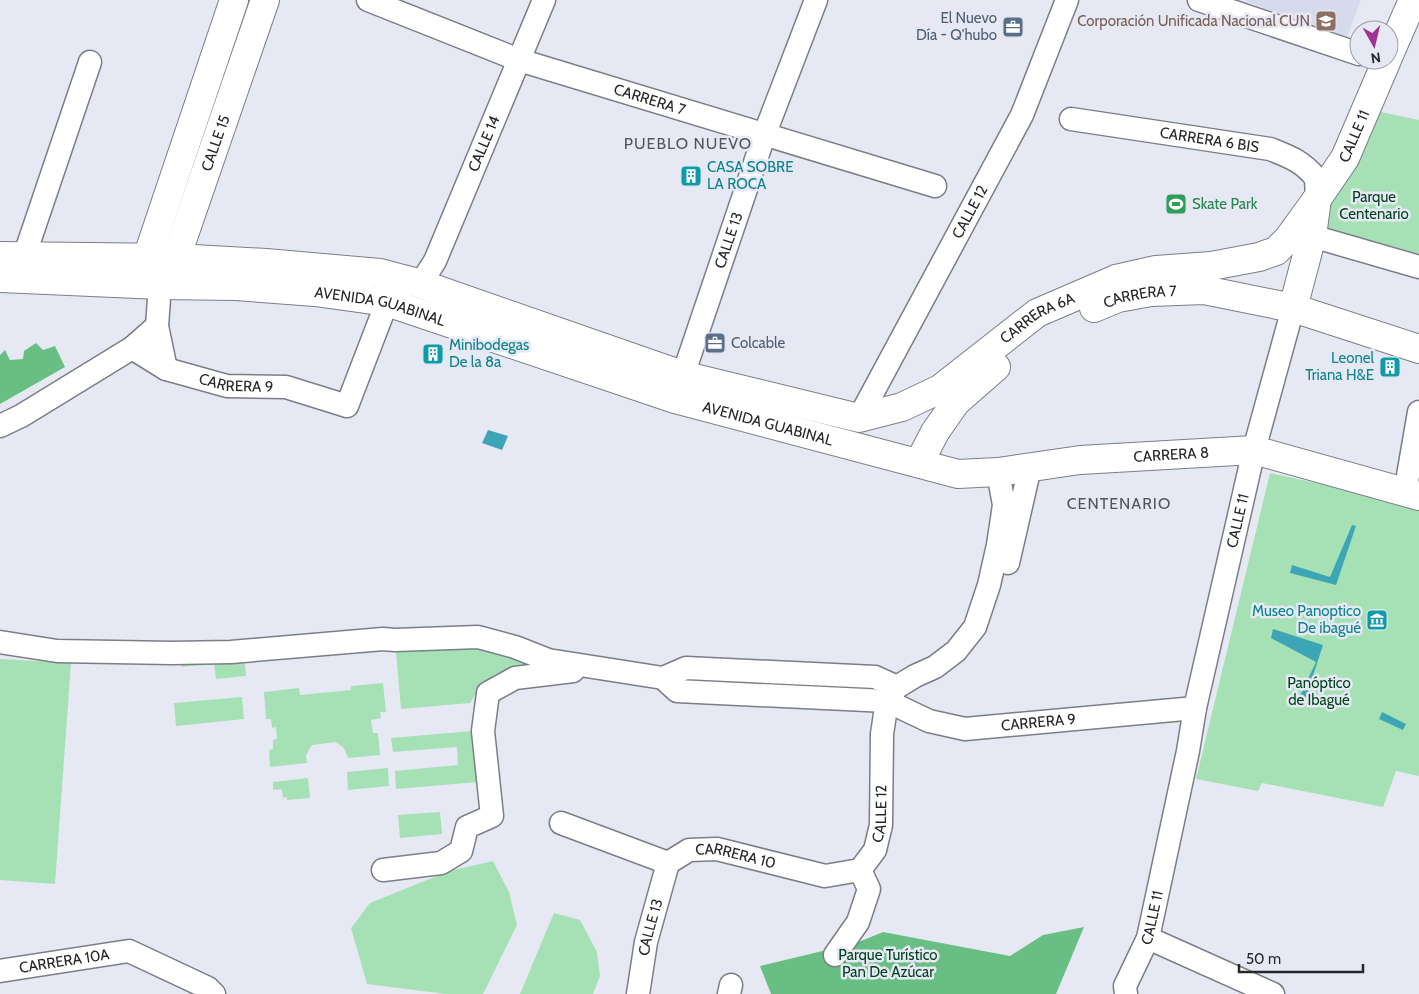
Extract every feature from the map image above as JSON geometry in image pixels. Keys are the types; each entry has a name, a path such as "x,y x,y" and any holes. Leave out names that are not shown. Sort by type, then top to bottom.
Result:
{"main road":[{"name":"CALLE 15","path":"147,258 234,0"},
{"name":"CALLE 15","path":"160,285 176,258 265,0"},
{"name":"CALLE 11","path":"1399,30 1414,0"},
{"name":"CALLE 11","path":"1317,199 1345,158 1380,70"},
{"name":"CARRERA 6A","path":"859,418 948,396 1036,313 1116,279 1156,270 1211,266 1259,257 1276,251 1300,238 1317,199"},
{"name":"CALLE 11","path":"1294,308 1300,238"},
{"name":"AVENIDA GUABINAL","path":"12,256 176,258 266,263 380,273 418,283 678,387 859,418"},
{"path":"147,258 160,285"},
{"name":"AVENIDA GUABINAL","path":"0,278 160,285 236,286 315,292 387,302 678,387 919,463"},
{"name":"CARRERA 7","path":"919,463 935,432 948,396 1035,332 1118,298 1152,292 1204,290 1294,308 1419,349"},
{"name":"CARRERA 8","path":"919,463 958,474 998,472 1080,460 1254,450 1412,495"}],"street":[{"name":"CARRERA 7","path":"368,0 519,60 935,186"},
{"name":"CALLE 14","path":"418,283 435,261 544,0"},
{"name":"CALLE 13","path":"678,387 765,133 816,0"},
{"name":"CALLE 12","path":"859,418 1022,115 1067,0"},
{"path":"1198,0 1349,51"},
{"path":"12,256 90,62"},
{"name":"CARRERA 6 BIS","path":"1071,119 1270,149 1289,156 1306,166 1316,178 1317,199"},
{"path":"1300,238 1419,267"},
{"name":"CALLE 15","path":"160,285 156,326 166,369"},
{"name":"CARRERA 9","path":"132,348 166,369 227,386 286,387 347,406 387,302"},
{"name":"CALLE 11","path":"1130,991 1148,938 1188,751 1195,708 1254,450 1294,308"},
{"path":"0,426 21,416 132,348 156,326"},
{"path":"1412,495 1419,412"},
{"path":"0,642 57,650 172,653 231,652 383,639 478,637 515,647 548,660 663,678 677,690 892,694 939,679 974,652 988,635 997,609 1030,467"},
{"path":"892,694 915,676 935,667 956,651 975,627 989,585 1004,505 998,472"},
{"path":"383,870 441,863 462,851 467,827 492,816 483,731 488,693 515,678 596,668"},
{"name":"CALLE 12","path":"860,870 874,850 882,825 882,734 892,694"},
{"name":"CARRERA 9","path":"892,694 929,721 965,729 1195,708"},
{"path":"561,823 668,863"},
{"name":"CARRERA 10","path":"668,863 689,850 717,849 825,876 860,870"},
{"name":"CALLE 13","path":"638,994 646,942 668,863"},
{"path":"835,955 858,922 869,889 860,870"},
{"path":"1148,938 1272,994"},
{"name":"CARRERA 10A","path":"0,972 129,951 209,992"}],"shaded area":[{"name":"Corporación Unificada Nacional CUN","path":"1243,0 1361,0 1353,20 1349,20 1349,31 1346,39"}],"green space":[{"name":"Parque Centenario","path":"1376,111 1419,120 1419,264 1312,236"},
{"path":"36,343 43,350 55,346 65,367 0,404 0,355 5,350 10,360 23,359 24,351"},
{"name":"Panóptico de Ibagué","path":"1270,473 1419,505 1419,776 1396,771 1383,807 1262,783 1258,791 1196,779"},
{"path":"468,646 491,651 540,668 495,674 479,689 470,703 401,709 396,652"},
{"path":"220,657 245,664 246,676 216,679 214,664 181,667 181,660"},
{"path":"0,659 71,663 55,884 0,880"},
{"path":"383,683 386,712 380,712 381,718 371,720 373,733 378,733 380,755 348,758 344,748 336,742 312,745 306,755 307,763 270,767 269,750 273,749 273,740 277,739 276,727 272,728 271,719 266,719 264,692 299,688 300,695 351,690 351,686"},
{"path":"242,697 244,719 176,726 174,703"},
{"path":"472,731 478,782 396,789 395,771 458,765 457,747 393,752 391,738"},
{"path":"388,768 389,786 348,790 347,772"},
{"path":"308,778 310,798 287,800 287,797 283,798 282,789 273,790 273,782"},
{"path":"440,812 442,834 400,838 398,815"},
{"path":"493,861 509,892 517,925 483,994 446,994 367,984 351,928 370,903 449,871"},
{"path":"554,913 580,920 597,952 600,976 593,994 520,994"},
{"name":"Parque Turístico Pan De Azúcar","path":"1084,927 1056,994 771,994 760,966 856,943 883,932 1010,956 1043,935"}],"water":[{"path":"488,430 508,436 502,450 482,443"},
{"path":"1352,525 1356,526 1336,585 1290,573 1292,565 1330,577"},
{"path":"1273,629 1323,645 1304,703 1298,700 1316,662 1271,638"},
{"path":"1382,712 1406,724 1403,730 1379,719"}],"place":[{"name":"Corporación Unificada Nacional CUN","path":"1326,21"},
{"name":"El Nuevo Día - Q'hubo","path":"1013,27"},
{"name":"CASA SOBRE LA ROCA","path":"691,176"},
{"name":"Skate Park","path":"1176,204"},
{"name":"Colcable","path":"715,343"},
{"name":"Minibodegas De la 8a","path":"433,354"},
{"name":"Leonel Triana H&E","path":"1390,367"},
{"name":"Museo Panoptico De ibagué","path":"1377,620"}],"district":[{"name":"PUEBLO NUEVO","path":"688,143"},
{"name":"CENTENARIO","path":"1119,503"}]}
